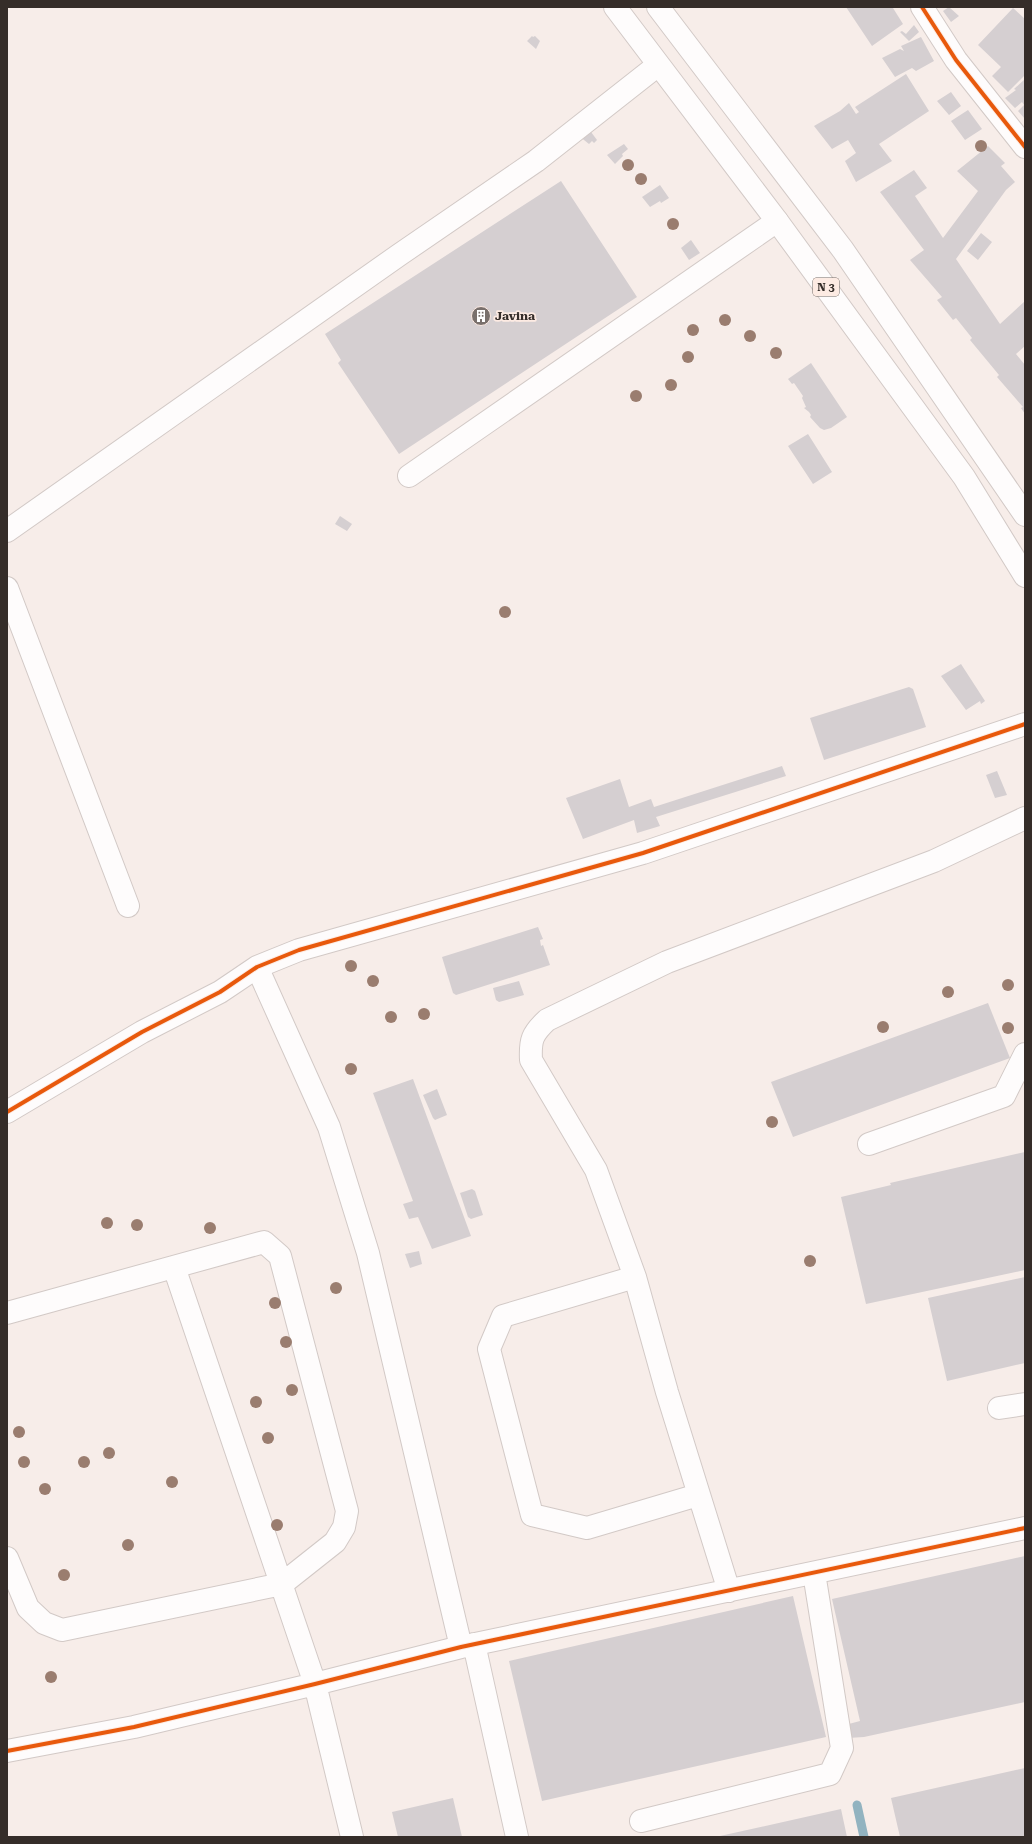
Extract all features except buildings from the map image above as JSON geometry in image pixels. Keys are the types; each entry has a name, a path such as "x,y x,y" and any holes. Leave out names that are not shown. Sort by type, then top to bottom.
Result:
{"main road":[{"name":"N 3","path":"615,7 777,221 964,477 1025,576"},
{"path":"658,7 843,250 1025,515"},
{"path":"922,7 956,60 1025,147"},
{"path":"7,532 399,255 536,161 658,65"},
{"path":"409,476 777,221"},
{"path":"964,477 989,462"},
{"path":"7,588 128,906"},
{"path":"7,1112 142,1032 220,992 257,967 299,950 643,853 1025,724"},
{"path":"729,1591 667,1392 635,1276 596,1170 531,1060 530,1043 536,1030 546,1020 667,962 934,861 1025,818"},
{"path":"257,967 328,1127 368,1253 517,1837"},
{"path":"868,1144 1004,1096 1025,1054"},
{"path":"7,1313 264,1242 280,1256 347,1511 344,1527 335,1542 282,1584 62,1630 44,1623 28,1608 7,1558"},
{"path":"174,1267 315,1684 352,1837"},
{"path":"635,1276 503,1316 489,1349 532,1515 587,1528 698,1495"},
{"path":"998,1408 1025,1404"},
{"path":"7,1751 134,1727 468,1646 1025,1528"},
{"path":"642,1821 830,1774 842,1748 814,1573"}],"waterway":[{"path":"857,1805 864,1837"}],"cycle path":[{"path":"922,7 956,60 1025,147"},
{"path":"7,1112 142,1032 220,992 257,967 299,950 643,853 1025,724"},
{"path":"7,1751 134,1727 315,1684 461,1647 1025,1528"}],"place":[{"name":"Javina","path":"481,316"}]}
